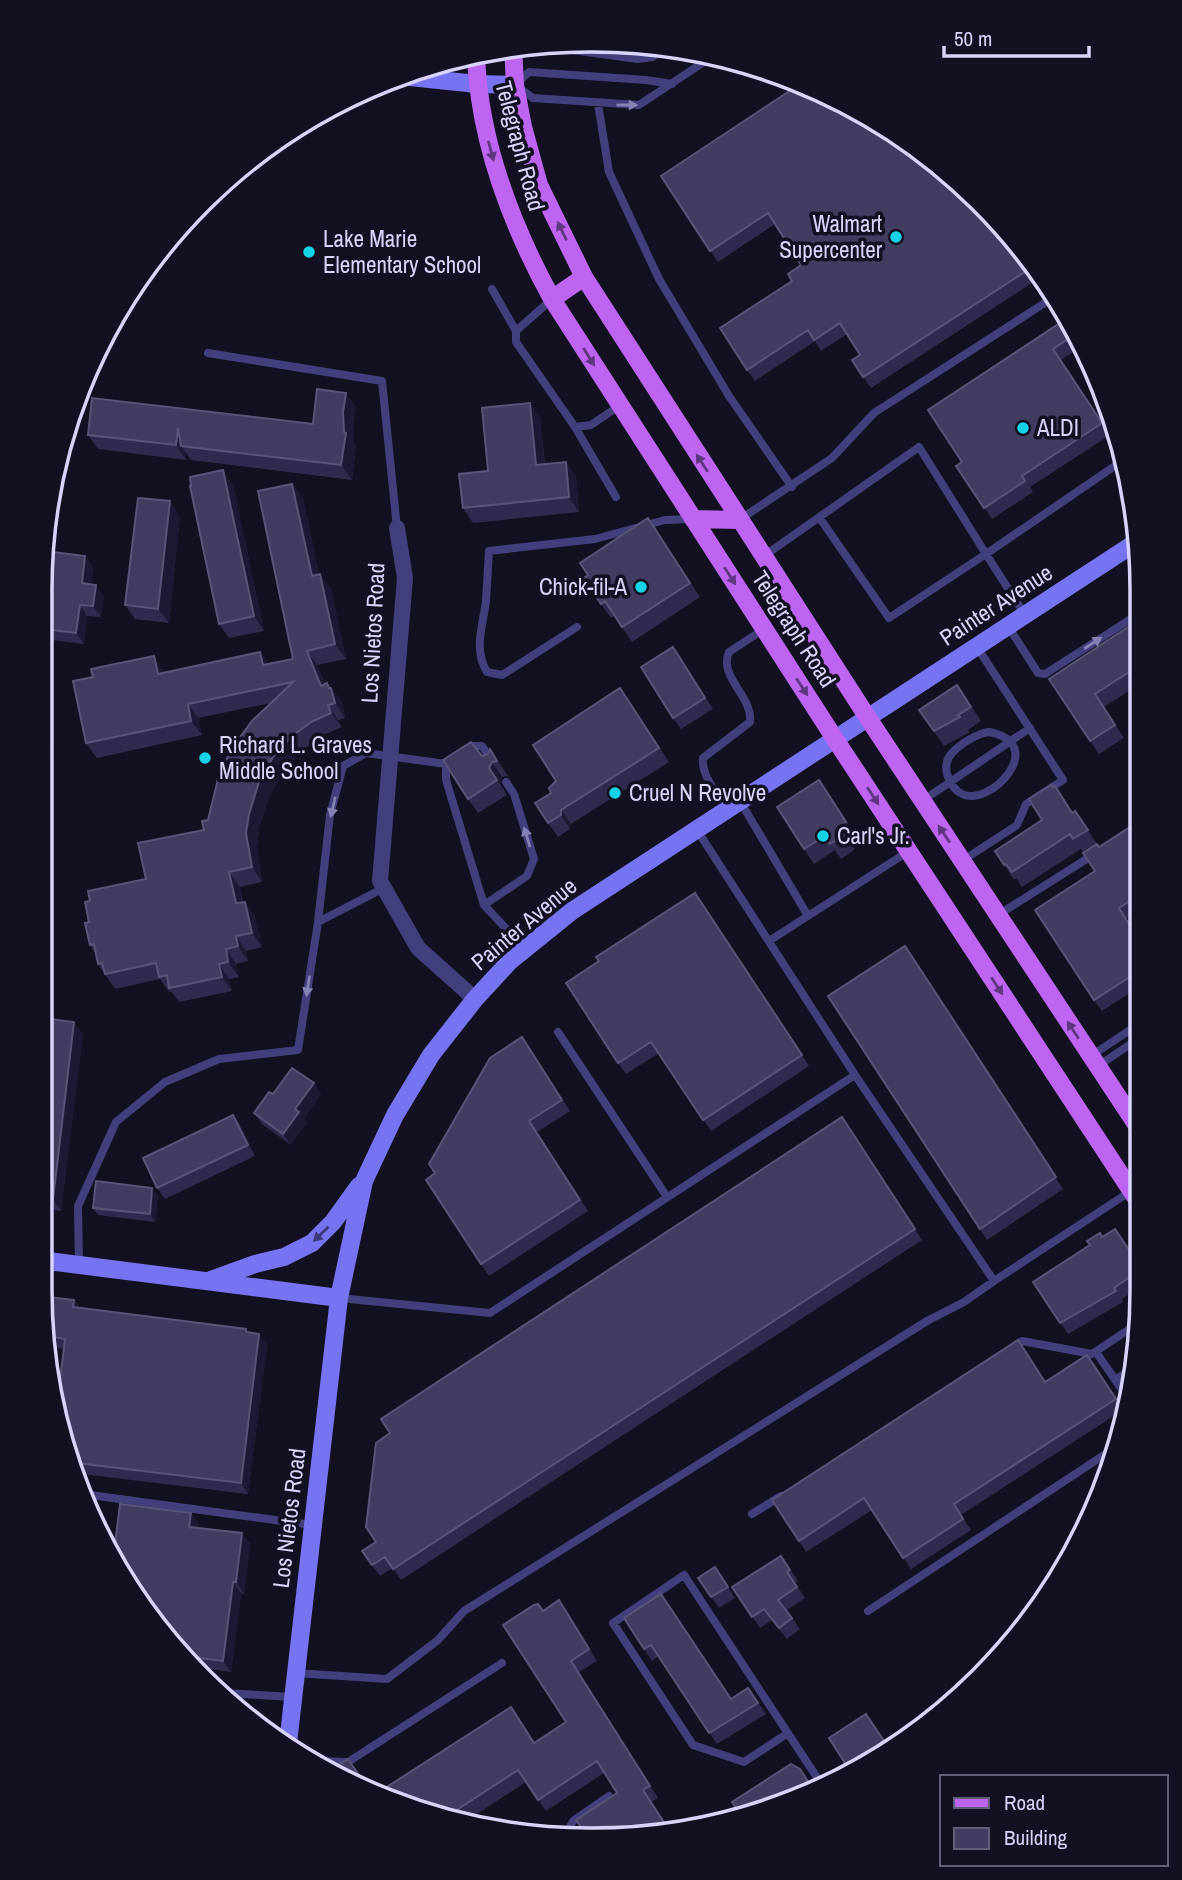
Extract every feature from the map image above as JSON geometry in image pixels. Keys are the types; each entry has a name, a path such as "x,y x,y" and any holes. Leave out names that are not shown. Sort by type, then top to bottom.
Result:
{"main road":[{"name":"Telegraph Road","path":"514,58 515,85 523,127 539,185 584,277 922,801 1130,1115"},
{"name":"Telegraph Road","path":"476,65 477,84 494,160 513,222 552,299 835,739 1130,1188"},
{"path":"426,79 515,85"},
{"path":"552,299 584,277"},
{"path":"693,519 739,520"},
{"name":"Painter Avenue","path":"339,1298 364,1181 395,1115 424,1066 475,999 510,961 572,911 1127,550"},
{"path":"207,1281 284,1257 312,1243 333,1222 364,1181"},
{"path":"52,1261 339,1298"},
{"name":"Los Nietos Road","path":"289,1735 339,1298"}],"street":[{"name":"Los Nietos Road","path":"397,528 405,578 380,881 418,948 475,999"}],"lane":[{"path":"588,52 638,59 653,56"},
{"path":"672,84 529,72 515,85 533,99 639,105 672,84 700,64"},
{"path":"598,104 609,172 659,279 729,396 792,487"},
{"path":"492,289 516,331 516,342 575,427 616,498"},
{"path":"516,331 552,299"},
{"path":"739,520 832,458 874,413 1045,303"},
{"path":"208,353 382,381 397,528"},
{"path":"575,427 591,425 619,406"},
{"path":"764,556 919,447 1025,615"},
{"path":"820,517 889,618 1114,466"},
{"path":"576,627 502,675 487,672 482,664 479,641 489,551 595,540 665,520 693,519"},
{"path":"1008,626 1038,673 1045,674 1130,619"},
{"path":"764,629 729,652 727,657 728,671 750,708 750,722 703,758 702,765 705,774 734,806 808,916"},
{"path":"962,861 1017,825 1026,804 1063,780 977,647"},
{"path":"922,801 1030,728"},
{"path":"981,733 1002,734 1011,741 1016,758 1004,780 980,794 969,796 949,783 946,766 952,752 981,733"},
{"path":"79,1265 78,1206 116,1122 165,1082 219,1059 298,1050 318,922 330,815 343,766 366,753 446,764 471,746 482,746 494,764"},
{"path":"446,764 446,780 484,905 525,949"},
{"path":"484,905 527,876 534,859 514,794 506,782"},
{"path":"697,829 855,1074 994,1281"},
{"path":"998,915 1104,848"},
{"path":"769,941 909,851"},
{"path":"318,922 384,888"},
{"path":"1094,1061 1130,1031"},
{"path":"558,1032 667,1197"},
{"path":"1094,1061 1130,1043"},
{"path":"339,1298 489,1313 855,1074"},
{"path":"295,1672 387,1679 438,1640 464,1611 927,1321 964,1302 1130,1199"},
{"path":"999,1356 1022,1341 1092,1354 1127,1331"},
{"path":"1096,1352 1120,1387"},
{"path":"1115,1380 1122,1375"},
{"path":"868,1611 1103,1456"},
{"path":"752,1514 787,1492"},
{"path":"93,1494 312,1525"},
{"path":"788,1733 744,1762 693,1745 613,1623 684,1575 788,1733 817,1778"},
{"path":"334,1761 348,1762 502,1663"},
{"path":"236,1694 292,1697"},
{"path":"570,1827 573,1821 609,1796"}],"building":[{"name":"Walmart Supercenter","path":"790,91 860,125 919,164 972,210 1025,272 863,377 852,360 860,355 840,323 814,340 808,330 747,370 720,328 792,281 788,274 801,265 768,213 710,251 661,176"},
{"name":"ALDI","path":"1058,324 1067,340 1053,349 1102,423 1022,476 1025,481 984,508 956,466 962,462 928,410"},
{"path":"317,389 346,393 343,412 346,433 341,465 181,446 178,428 176,445 88,435 92,398 313,424"},
{"path":"530,403 536,465 566,462 569,497 463,508 459,474 488,471 482,408"},
{"path":"223,470 254,616 219,624 190,477"},
{"path":"292,484 312,576 320,574 335,644 307,651 321,686 327,683 335,703 328,705 331,713 311,722 291,737 273,757 259,782 246,833 252,867 229,872 236,903 245,902 252,933 236,936 238,946 226,949 228,962 219,964 222,977 169,988 167,975 159,977 156,963 105,974 102,963 98,964 94,944 90,945 85,923 89,922 85,902 90,901 88,891 146,879 138,843 204,830 202,821 208,820 219,775 232,748 252,721 293,682 188,704 191,721 86,743 73,681 93,677 91,669 154,656 158,674 260,652 263,665 293,659 258,491"},
{"path":"138,498 170,501 158,609 125,605"},
{"path":"648,518 690,583 622,627 605,601 601,604 584,578 588,575 580,563"},
{"path":"54,552 85,556 82,583 96,585 93,606 80,605 76,633 52,630"},
{"path":"1130,626 1130,671 1095,694 1115,725 1090,741 1049,679"},
{"path":"673,647 705,698 673,718 641,667"},
{"path":"957,685 971,707 958,715 960,717 934,731 919,710"},
{"path":"620,688 659,748 561,810 561,815 548,823 535,803 551,793 549,788 556,781 533,745"},
{"path":"471,742 482,756 488,754 490,749 497,761 492,762 489,768 497,780 468,799 443,760"},
{"path":"819,780 846,822 839,826 845,835 830,844 825,836 804,849 777,807"},
{"path":"1051,785 1055,786 1072,813 1075,811 1088,830 1073,839 1070,834 1012,872 995,851 1042,820 1029,799"},
{"path":"1130,827 1130,901 1119,908 1130,926 1130,977 1094,1000 1035,910 1095,871 1083,853 1097,844 1099,847"},
{"path":"695,893 802,1055 703,1120 651,1042 618,1063 566,983 599,961 596,957"},
{"path":"905,946 1056,1177 980,1229 828,996"},
{"path":"52,1019 74,1022 52,1199"},
{"path":"522,1037 562,1100 529,1121 580,1200 481,1264 426,1180 435,1173 429,1164 490,1058"},
{"path":"292,1068 314,1083 295,1109 299,1112 283,1134 254,1113 269,1092 273,1094"},
{"path":"233,1115 248,1145 157,1188 143,1158"},
{"path":"842,1117 915,1229 393,1569 385,1557 372,1565 362,1551 376,1542 366,1527 376,1443 390,1433 381,1419"},
{"path":"96,1181 152,1188 150,1214 93,1208"},
{"path":"1115,1229 1130,1251 1130,1277 1114,1288 1116,1291 1060,1323 1033,1282 1090,1245 1087,1241 1100,1233 1102,1237"},
{"path":"52,1297 74,1300 73,1307 246,1329 246,1332 259,1334 241,1483 82,1464 60,1378 65,1339 55,1337"},
{"path":"1018,1340 1045,1382 1087,1355 1116,1399 954,1504 963,1519 903,1558 864,1498 799,1541 772,1500"},
{"path":"120,1504 191,1513 189,1527 242,1533 223,1661 199,1658 186,1644 143,1588 115,1541"},
{"path":"781,1556 797,1587 778,1600 792,1618 779,1628 764,1609 752,1617 732,1587"},
{"path":"715,1567 728,1587 711,1597 698,1578"},
{"path":"661,1594 731,1699 748,1688 758,1703 709,1733 651,1645 644,1649 624,1618"},
{"path":"559,1600 589,1649 571,1661 650,1786 643,1790 664,1822 581,1827 576,1820 617,1793 597,1761 538,1800 518,1770 457,1810 386,1787 511,1707 534,1743 566,1722 503,1625 534,1605 538,1604 543,1611"},
{"path":"866,1714 884,1741 845,1763 829,1738"},
{"path":"348,1759 359,1775 353,1772 339,1765"},
{"path":"791,1764 800,1769 808,1782 736,1807 732,1802"}],"place":[{"name":"Walmart Supercenter","path":"896,237"},
{"name":"Lake Marie Elementary School","path":"309,252"},
{"name":"ALDI","path":"1023,428"},
{"name":"Chick-fil-A","path":"641,587"},
{"name":"Richard L. Graves Middle School","path":"205,758"},
{"name":"Cruel N Revolve","path":"615,793"},
{"name":"Carl's Jr.","path":"823,836"}]}
